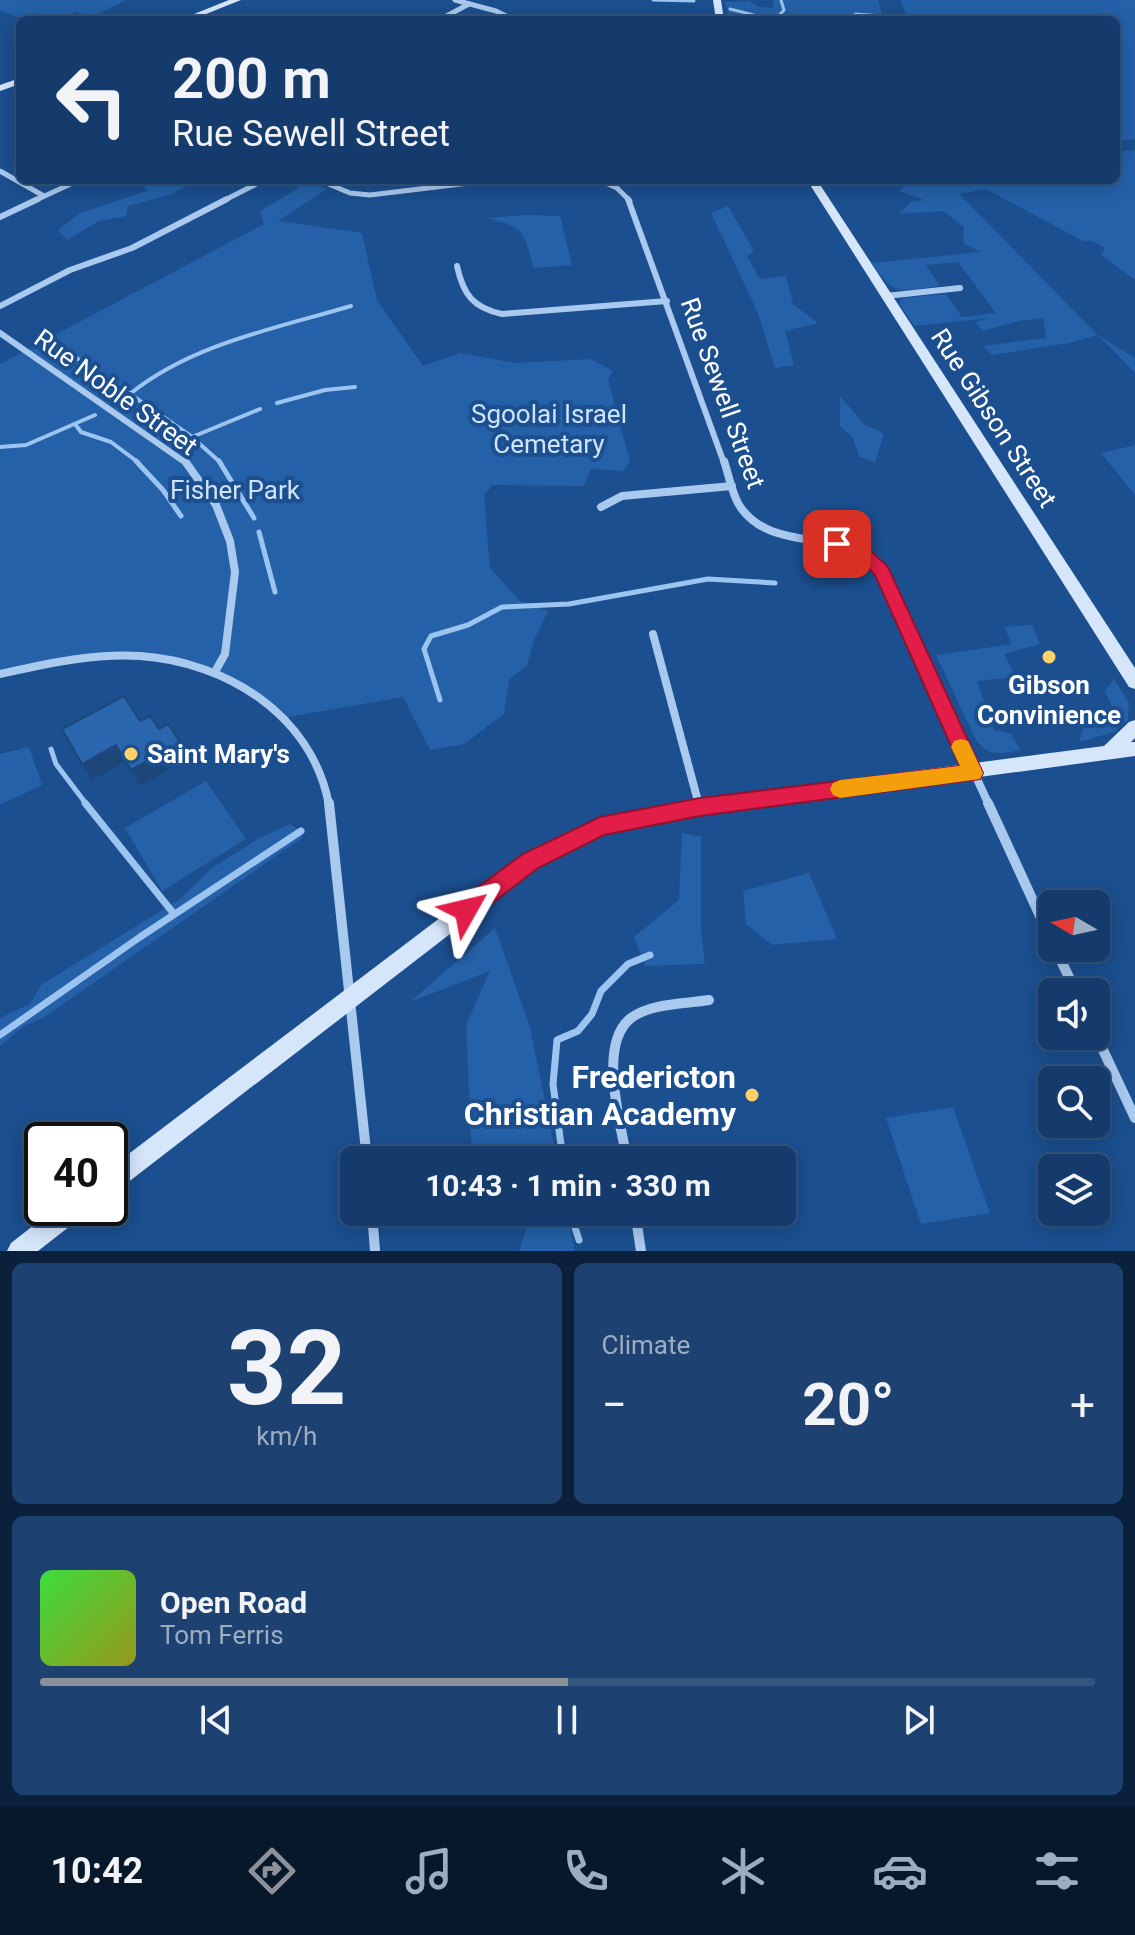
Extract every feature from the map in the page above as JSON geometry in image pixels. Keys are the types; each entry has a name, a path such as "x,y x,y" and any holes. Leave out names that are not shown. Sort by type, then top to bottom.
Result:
{"street":[{"path":"194,16 237,0"},
{"path":"455,0 506,16"},
{"path":"446,16 469,4"},
{"path":"23,184 44,196"},
{"path":"0,217 70,184"},
{"path":"0,306 70,270 132,248 256,184"},
{"path":"329,184 350,193 370,195 461,184"},
{"name":"Rue Sewell Street","path":"608,184 617,188 632,203 732,486 747,516 769,531 793,539 852,548 874,562 882,572 1038,912"},
{"name":"Rue Gibson Street","path":"815,184 1135,682"},
{"path":"457,266 466,298 487,312 502,314 667,301"},
{"path":"886,296 960,288"},
{"name":"Rue Noble Street","path":"0,333 184,460 216,505 230,541 235,572 225,654 216,670"},
{"path":"601,507 622,496 732,486"},
{"path":"653,634 700,807"},
{"path":"0,674 58,661 123,655 159,657 216,670 250,690 283,718 312,756 325,786 333,828 366,1146"},
{"path":"1104,755 1135,727"},
{"path":"128,1168 530,861 600,826 700,807 1135,749"},
{"path":"625,1146 613,1065 614,1041 623,1024 634,1016 709,1000"},
{"path":"1103,1050 1135,1118"},
{"path":"19,1251 52,1226"},
{"path":"373,1226 375,1251"},
{"path":"637,1226 641,1251"}],"green space":[{"path":"0,0 126,0 94,16 77,12 64,16 16,16 0,10"},
{"path":"773,0 878,0 883,16 729,16 725,2 749,1 759,7 773,8"},
{"path":"900,0 1135,0 1135,139 1120,141 1120,16 906,16"},
{"path":"1135,150 1135,280 1101,255 1105,248 1092,241 1083,241 986,189 959,194 1098,335 1069,343 992,355 983,346 1046,338 1043,318 983,331 975,322 990,318 914,326 899,303 903,298 946,294 962,317 996,313 958,262 926,265 940,286 907,290 894,288 887,283 872,263 981,252 963,243 964,227 943,211 898,214 911,202 924,200 900,191 906,184 1120,184 1120,152"},
{"path":"143,184 190,184 170,195 128,206 126,216 99,221 67,240 58,230 80,213 147,191"},
{"name":"Fisher Park","path":"293,184 316,184 327,189 278,221 362,233 377,300 423,366 460,353 516,363 591,359 613,371 608,380 630,462 623,471 591,469 584,486 492,485 484,496 490,568 520,601 548,611 534,640 527,666 509,679 504,714 464,744 430,750 403,697 283,718 216,670 123,655 0,674 0,364 264,224 260,211 299,188"},
{"path":"728,206 754,251 747,256 760,279 786,276 793,304 818,323 785,331 794,365 775,368 758,313 711,213"},
{"path":"560,216 572,265 534,268 521,233 510,225 487,218"},
{"path":"1098,335 1135,358 1135,373"},
{"path":"840,396 864,424 884,434 875,463 859,456 853,438 840,426"},
{"path":"1135,445 1135,495 1101,453"},
{"path":"1032,625 1040,644 1004,654 1016,677 977,681 994,730 1011,734 1021,750 990,752 975,738 936,655 1012,644 1004,627"},
{"path":"1114,679 1129,703 1128,720 1114,732 1079,742 1084,727 1109,720 1115,713 1105,691"},
{"path":"29,747 42,785 0,805 0,754"},
{"path":"206,781 246,839 162,891 125,828"},
{"path":"290,824 301,831 302,838 43,1018 24,1026 0,1046 0,1018 30,1004 41,985 180,899 212,868 259,838"},
{"path":"682,833 701,837 701,929 705,964 645,966 634,937 679,900"},
{"path":"809,873 837,939 772,945 746,924 743,891"},
{"path":"495,928 530,1027 554,1146 471,1146 466,1025 490,971 410,1002"},
{"path":"953,1107 990,1213 921,1224 886,1118"},
{"path":"527,1226 570,1226 575,1251 519,1251"}],"building":[{"path":"124,696 140,721 150,716 159,729 168,724 182,745 131,770 116,745 82,764 62,729"}],"waterway":[{"path":"653,0 694,1"},
{"path":"779,16 784,10 781,0"},
{"path":"730,9 758,16"},
{"path":"853,16 882,16"},
{"path":"130,394 180,362 207,350 351,306"},
{"path":"64,350 78,359"},
{"path":"88,365 192,437"},
{"path":"277,403 325,390 355,387"},
{"path":"192,437 260,409"},
{"path":"0,447 26,445 95,415"},
{"path":"75,424 81,432 111,442 139,463"},
{"path":"192,437 219,461"},
{"path":"136,461 163,490 181,516"},
{"path":"219,461 254,518"},
{"path":"259,532 275,592"},
{"path":"440,700 424,649 431,636 468,625 502,607 569,604 708,579 775,583"},
{"path":"51,749 56,764 87,805"},
{"path":"85,803 174,914"},
{"path":"0,1035 140,937 301,831"},
{"path":"561,1146 553,1084 557,1040 578,1031 592,1014 601,991 628,964 650,955"},
{"path":"574,1226 579,1240"}],"slow traffic":[{"path":"840,789 973,773 961,747"}],"place":[{"name":"Gibson Convinience","path":"1049,657"},
{"name":"Saint Mary's","path":"131,754"},
{"name":"Fredericton Christian Academy","path":"752,1095"}],"route":[{"path":"466,910 530,861 600,826 700,807 973,773 882,572 864,554 837,544"}],"park label":[{"name":"Sgoolai Israel Cemetary","path":"549,429"}]}
